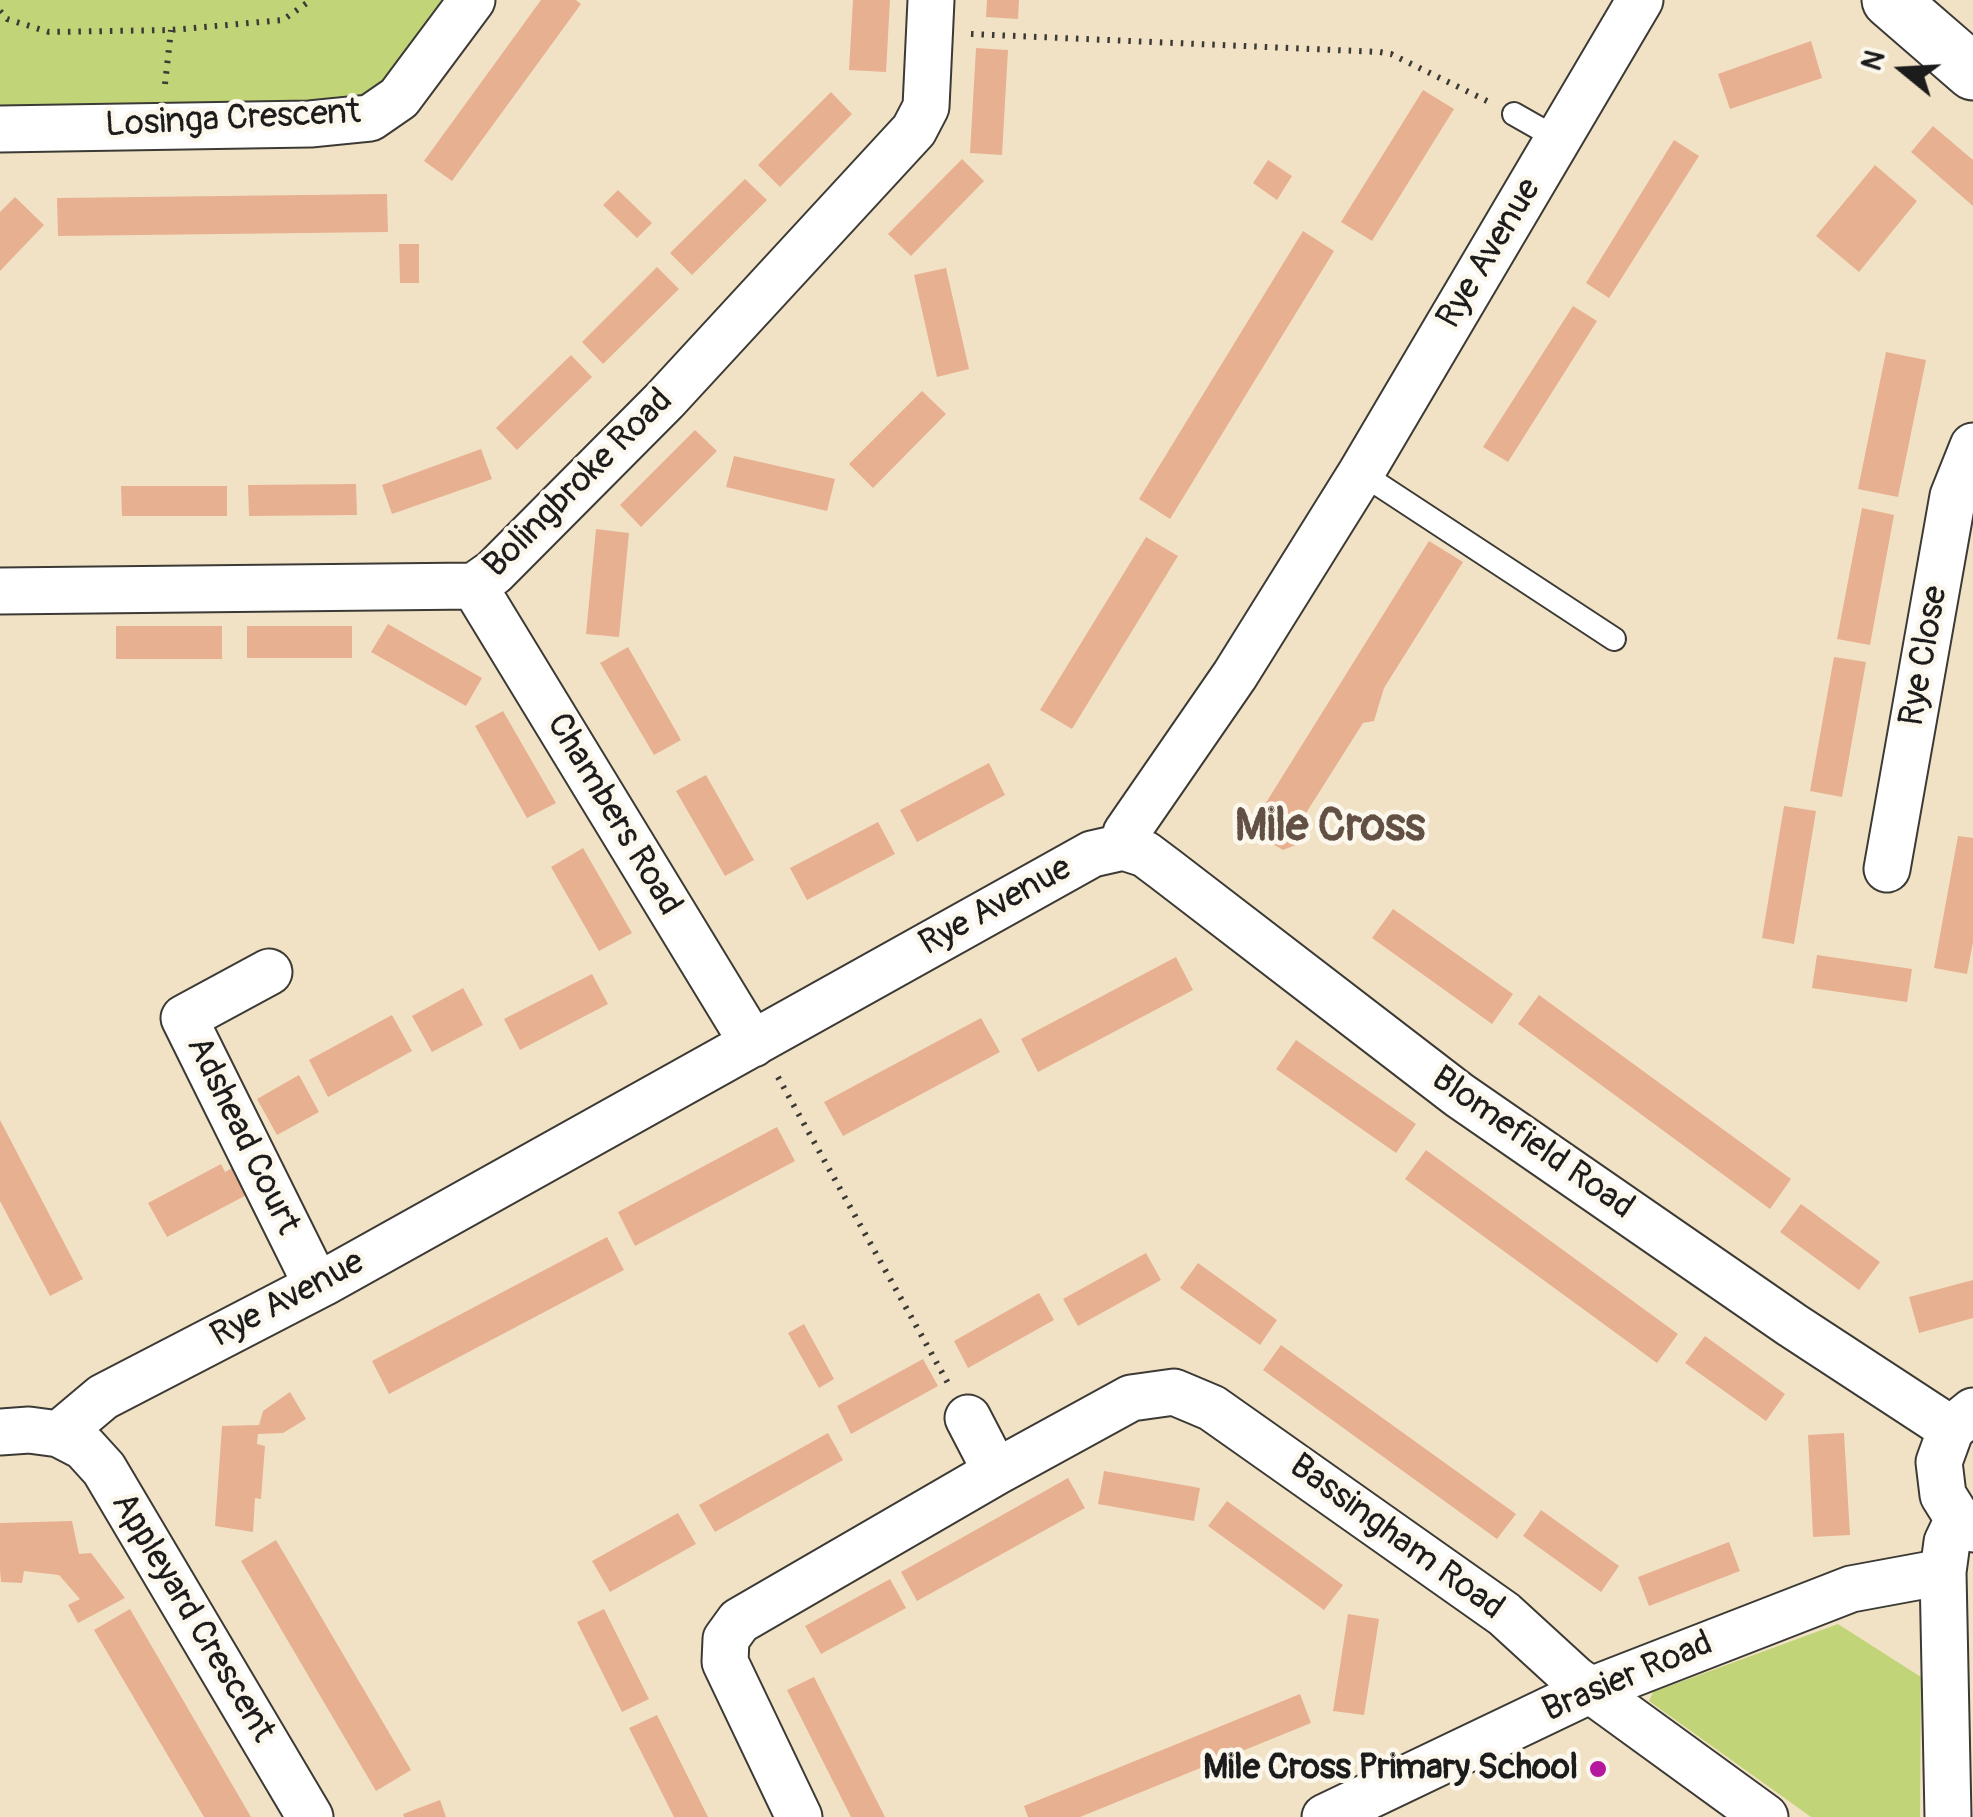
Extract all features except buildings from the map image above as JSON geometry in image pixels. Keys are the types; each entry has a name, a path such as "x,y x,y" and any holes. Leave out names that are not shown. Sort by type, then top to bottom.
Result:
{"main road":[{"path":"1920,12 1973,72"}],"street":[{"name":"Losinga Crescent","path":"0,129 310,124 370,118 399,98 472,0"},
{"name":"Rye Avenue","path":"59,1434 103,1397 317,1286 1092,854 1123,848 1126,834 1235,675 1360,472 1640,0"},
{"name":"Bolingbroke Road","path":"0,591 474,586 494,572 666,400 914,130 926,107 930,16"},
{"name":"Rye Close","path":"1887,869 1953,496 1973,446"},
{"name":"Chambers Road","path":"474,586 753,1044"},
{"name":"Blomefield Road","path":"1123,848 1146,854 1459,1095 1792,1325 1962,1420"},
{"name":"Adshead Court","path":"268,972 184,1018 317,1286"},
{"name":"Bassingham Road","path":"799,1817 725,1662 726,1639 739,1621 1132,1398 1174,1392 1212,1408 1504,1614 1590,1690 1766,1817"},
{"path":"968,1418 996,1472"},
{"path":"1948,1817 1943,1572 1947,1542 1966,1524 1943,1496 1939,1462 1962,1420"},
{"path":"0,1432 59,1434"},
{"name":"Appleyard Crescent","path":"59,1434 84,1447 104,1469 310,1817"},
{"name":"Brasier Road","path":"1324,1817 1590,1690 1850,1588 1943,1572"}],"lane":[{"path":"1514,114 1558,138"},
{"path":"1360,472 1614,640"}],"path":[{"path":"0,11 7,19 50,32 172,30 283,20 311,0"},
{"path":"930,16 1380,52 1514,114"},
{"path":"165,87 172,30"},
{"path":"753,1044 785,1086 968,1418"}],"green space":[{"path":"0,0 460,0 390,93 348,113 0,116"},
{"path":"1838,1624 1921,1677 1920,1817 1811,1817 1649,1701 1653,1692"}],"place":[{"name":"Mile Cross Primary School","path":"1598,1769"}],"district":[{"name":"Mile Cross","path":"1330,829"}]}
